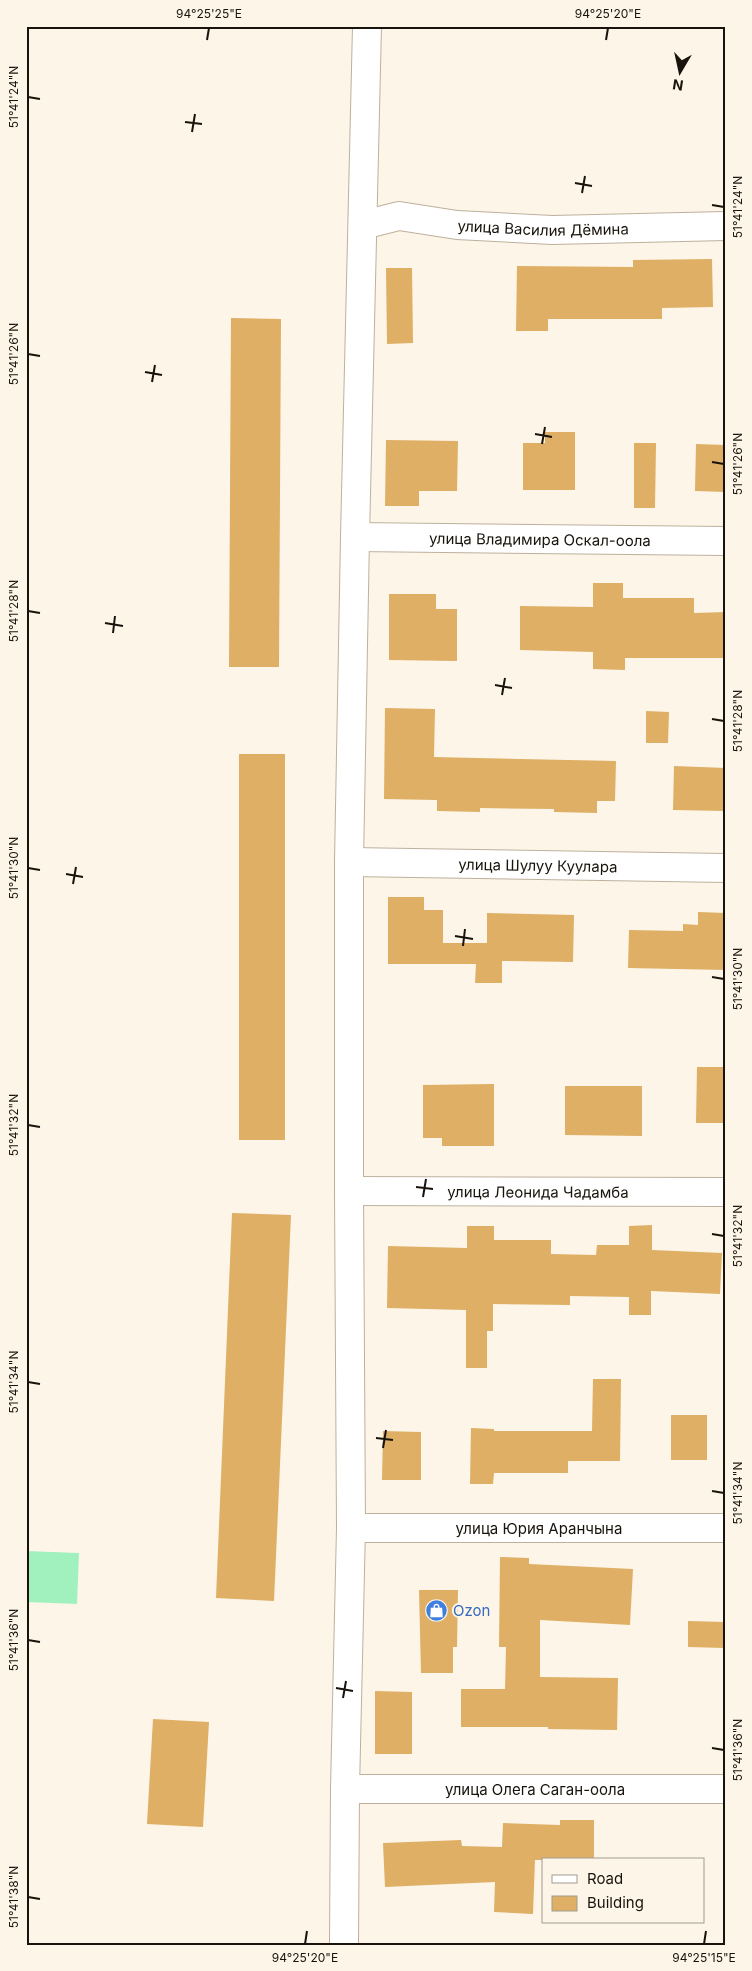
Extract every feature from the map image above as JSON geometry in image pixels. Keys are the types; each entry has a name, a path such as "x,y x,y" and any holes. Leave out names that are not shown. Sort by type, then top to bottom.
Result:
{"street":[{"path":"344,1945 345,1789 351,1528 348,1191 349,862 354,537 367,26"},
{"name":"улица Василия Дёмина","path":"363,225 399,216 457,225 552,230 726,226"},
{"name":"улица Владимира Оскал-оола","path":"354,537 726,541"},
{"name":"улица Шулуу Куулара","path":"349,862 726,868"},
{"name":"улица Леонида Чадамба","path":"348,1191 726,1192"},
{"name":"улица Юрия Аранчына","path":"351,1528 726,1528"},
{"name":"улица Олега Саган-оола","path":"345,1789 726,1789"}],"green space":[{"path":"26,1551 79,1553 77,1604 26,1602"}],"building":[{"path":"712,259 713,307 662,308 662,319 548,319 548,331 516,331 517,266 633,267 633,260"},
{"path":"386,268 412,268 413,343 387,344"},
{"path":"231,318 281,319 279,667 229,667"},
{"path":"545,432 575,432 575,490 523,490 523,443 545,443"},
{"path":"386,440 458,441 457,491 419,491 419,506 385,506"},
{"path":"634,443 656,443 655,508 634,508"},
{"path":"696,444 726,445 726,492 695,491"},
{"path":"593,583 623,583 623,598 694,598 694,613 726,612 726,658 625,658 625,670 593,669 593,652 520,650 520,606 593,607"},
{"path":"389,594 436,594 436,609 457,609 457,661 389,660"},
{"path":"385,708 435,709 434,757 616,761 615,801 597,801 597,813 554,812 554,809 480,808 480,812 437,811 437,800 384,799"},
{"path":"646,711 669,712 668,743 646,743"},
{"path":"239,754 285,754 285,1140 239,1140"},
{"path":"674,766 726,768 726,811 673,810"},
{"path":"388,897 424,897 424,910 443,910 443,943 487,943 487,913 574,915 573,962 502,961 502,983 475,983 476,964 388,964"},
{"path":"698,912 726,913 726,970 628,968 629,930 683,931 683,924 698,925"},
{"path":"697,1067 726,1067 726,1123 696,1123"},
{"path":"494,1084 494,1146 442,1146 442,1138 423,1138 423,1085"},
{"path":"565,1086 642,1086 642,1136 565,1135"},
{"path":"232,1213 291,1215 274,1601 216,1598"},
{"path":"652,1225 652,1250 722,1253 720,1294 651,1291 651,1315 629,1315 629,1297 570,1296 570,1305 493,1304 493,1331 487,1331 487,1368 466,1368 466,1310 387,1308 388,1246 467,1248 467,1226 494,1226 494,1240 551,1240 551,1254 596,1255 597,1245 629,1245 629,1226"},
{"path":"593,1379 621,1379 620,1461 568,1461 568,1473 494,1473 493,1484 470,1484 471,1428 494,1429 494,1431 592,1431"},
{"path":"671,1415 707,1415 707,1460 671,1460"},
{"path":"383,1431 421,1432 421,1480 382,1480"},
{"path":"500,1557 529,1558 529,1564 633,1569 630,1625 540,1620 540,1677 618,1678 617,1730 548,1729 548,1727 461,1727 461,1689 505,1689 506,1647 499,1647"},
{"path":"419,1590 458,1590 457,1647 453,1647 453,1673 421,1673"},
{"path":"688,1621 725,1622 725,1648 688,1647"},
{"path":"375,1691 412,1692 412,1754 375,1754"},
{"path":"153,1719 209,1722 203,1827 147,1824"},
{"path":"560,1820 594,1820 594,1858 542,1858 542,1860 535,1860 533,1914 494,1912 495,1882 385,1887 383,1843 461,1840 462,1846 502,1847 503,1823 560,1825"}],"place":[{"name":"Ozon","path":"437,1610"}]}
